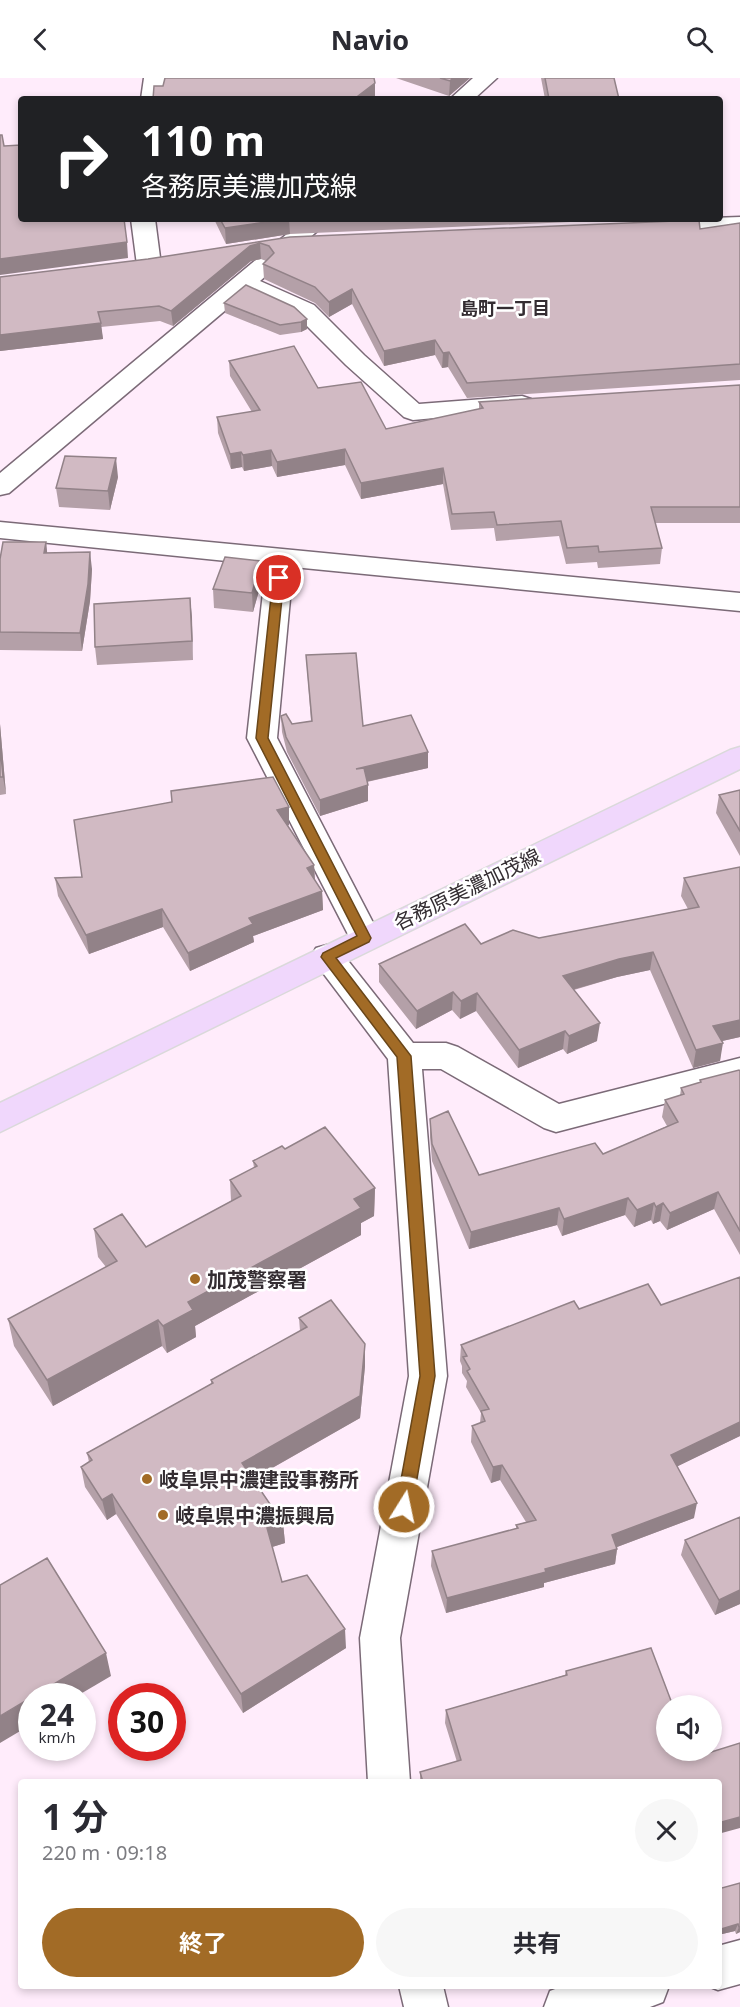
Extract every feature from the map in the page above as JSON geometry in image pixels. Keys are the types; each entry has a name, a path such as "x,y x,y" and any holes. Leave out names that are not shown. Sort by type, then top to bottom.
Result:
{"main road":[{"name":"各務原美濃加茂線","path":"0,1118 364,938 740,757"}],"street":[{"path":"152,96 155,78"},
{"path":"465,96 486,78"},
{"path":"143,222 138,266 173,261"},
{"path":"633,228 740,224"},
{"path":"243,250 290,243 322,230"},
{"path":"0,488 290,243"},
{"path":"244,282 305,310 412,412 547,402"},
{"path":"0,530 740,602"},
{"path":"281,556 262,738 364,938"},
{"path":"327,957 404,1056 428,1376 380,1638 389,1779"},
{"path":"404,1056 446,1056 556,1118 740,1071"},
{"path":"722,1967 740,1962"},
{"path":"422,1989 426,2007"},
{"path":"566,2007 635,1989"}],"building":[{"path":"165,78 374,78 375,83 358,96 153,96 154,86 163,86"},
{"path":"545,78 614,78 618,96 548,96"},
{"path":"0,135 2,135 4,146 18,145 18,222 124,222 127,242 0,259"},
{"path":"222,222 266,222 225,228"},
{"path":"651,222 699,222 700,229 740,223 740,364 467,383 449,352 443,353 435,340 384,351 352,289 329,302 315,287 263,264 274,253 269,246 260,243 250,246 171,311 159,306 98,312 101,323 0,335 0,277 148,259 290,237"},
{"path":"246,285 294,307 307,319 280,325 224,303"},
{"path":"294,346 318,388 361,382 386,429 483,408 479,402 740,385 740,507 651,507 662,548 599,552 598,546 567,548 561,521 497,525 494,512 452,514 443,468 361,483 345,449 277,462 271,450 243,455 241,452 230,454 217,417 260,410 229,361"},
{"path":"65,456 116,458 108,491 56,488"},
{"path":"3,542 46,542 44,553 90,552 88,584 80,633 0,632 0,559"},
{"path":"225,557 261,561 252,593 213,589"},
{"path":"190,598 192,641 95,647 94,604"},
{"path":"356,653 363,726 411,715 428,752 356,769 364,768 368,785 320,800 286,737 281,716 286,714 292,724 312,721 306,655"},
{"path":"0,744 3,777 0,777"},
{"path":"273,777 289,807 277,810 314,865 307,868 322,891 249,918 253,924 188,953 162,909 86,935 55,878 82,877 74,820 172,802 171,791"},
{"path":"740,790 740,831 719,795"},
{"path":"740,867 740,1020 713,1026 723,1043 696,1050 653,952 619,959 563,976 600,1023 569,1036 565,1031 519,1050 477,993 461,1001 453,992 417,1011 379,964 465,924 481,944 513,930 539,938 699,907 684,878"},
{"path":"739,1070 740,1231 718,1192 670,1213 663,1203 656,1207 654,1203 637,1210 628,1198 564,1219 559,1208 471,1232 432,1144 430,1119 448,1111 479,1175 595,1143 603,1154 678,1122 665,1100 684,1094 681,1088 701,1082 700,1080"},
{"path":"325,1127 375,1188 354,1199 361,1208 188,1302 193,1310 163,1326 158,1320 47,1380 8,1319 117,1261 94,1229 122,1214 146,1247 241,1196 230,1180 257,1166 253,1161 282,1146 285,1149"},
{"path":"740,1277 740,1422 671,1455 697,1503 612,1535 617,1549 545,1569 546,1572 447,1598 432,1551 518,1528 516,1525 536,1520 502,1465 493,1467 472,1426 485,1421 481,1411 489,1409 467,1371 470,1369 463,1357 467,1356 461,1345 574,1301 579,1309 648,1284 661,1305"},
{"path":"331,1300 365,1344 360,1396 242,1463 283,1523 267,1528 282,1582 307,1575 345,1629 241,1694 112,1494 102,1500 81,1467 92,1460 87,1453 213,1383 211,1380 307,1327 299,1318"},
{"path":"740,1517 740,1590 719,1600 685,1540"},
{"path":"47,1558 106,1653 56,1683 18,1683 18,1705 0,1716 0,1585"},
{"path":"651,1648 669,1695 656,1695 656,1761 722,1761 722,1749 740,1743 740,1817 722,1822 722,1779 422,1779 420,1772 461,1760 446,1710 567,1675 566,1671"},
{"path":"740,1883 740,1927 738,1924 722,1929 722,1888"}],"place":[{"name":"加茂警察署","path":"195,1279"},
{"name":"岐阜県中濃建設事務所","path":"147,1479"},
{"name":"岐阜県中濃振興局","path":"163,1515"}],"district":[{"name":"島町一丁目","path":"505,308"}],"route":[{"path":"279,578 262,738 364,938 327,957 404,1056 428,1376 404,1507"}]}
